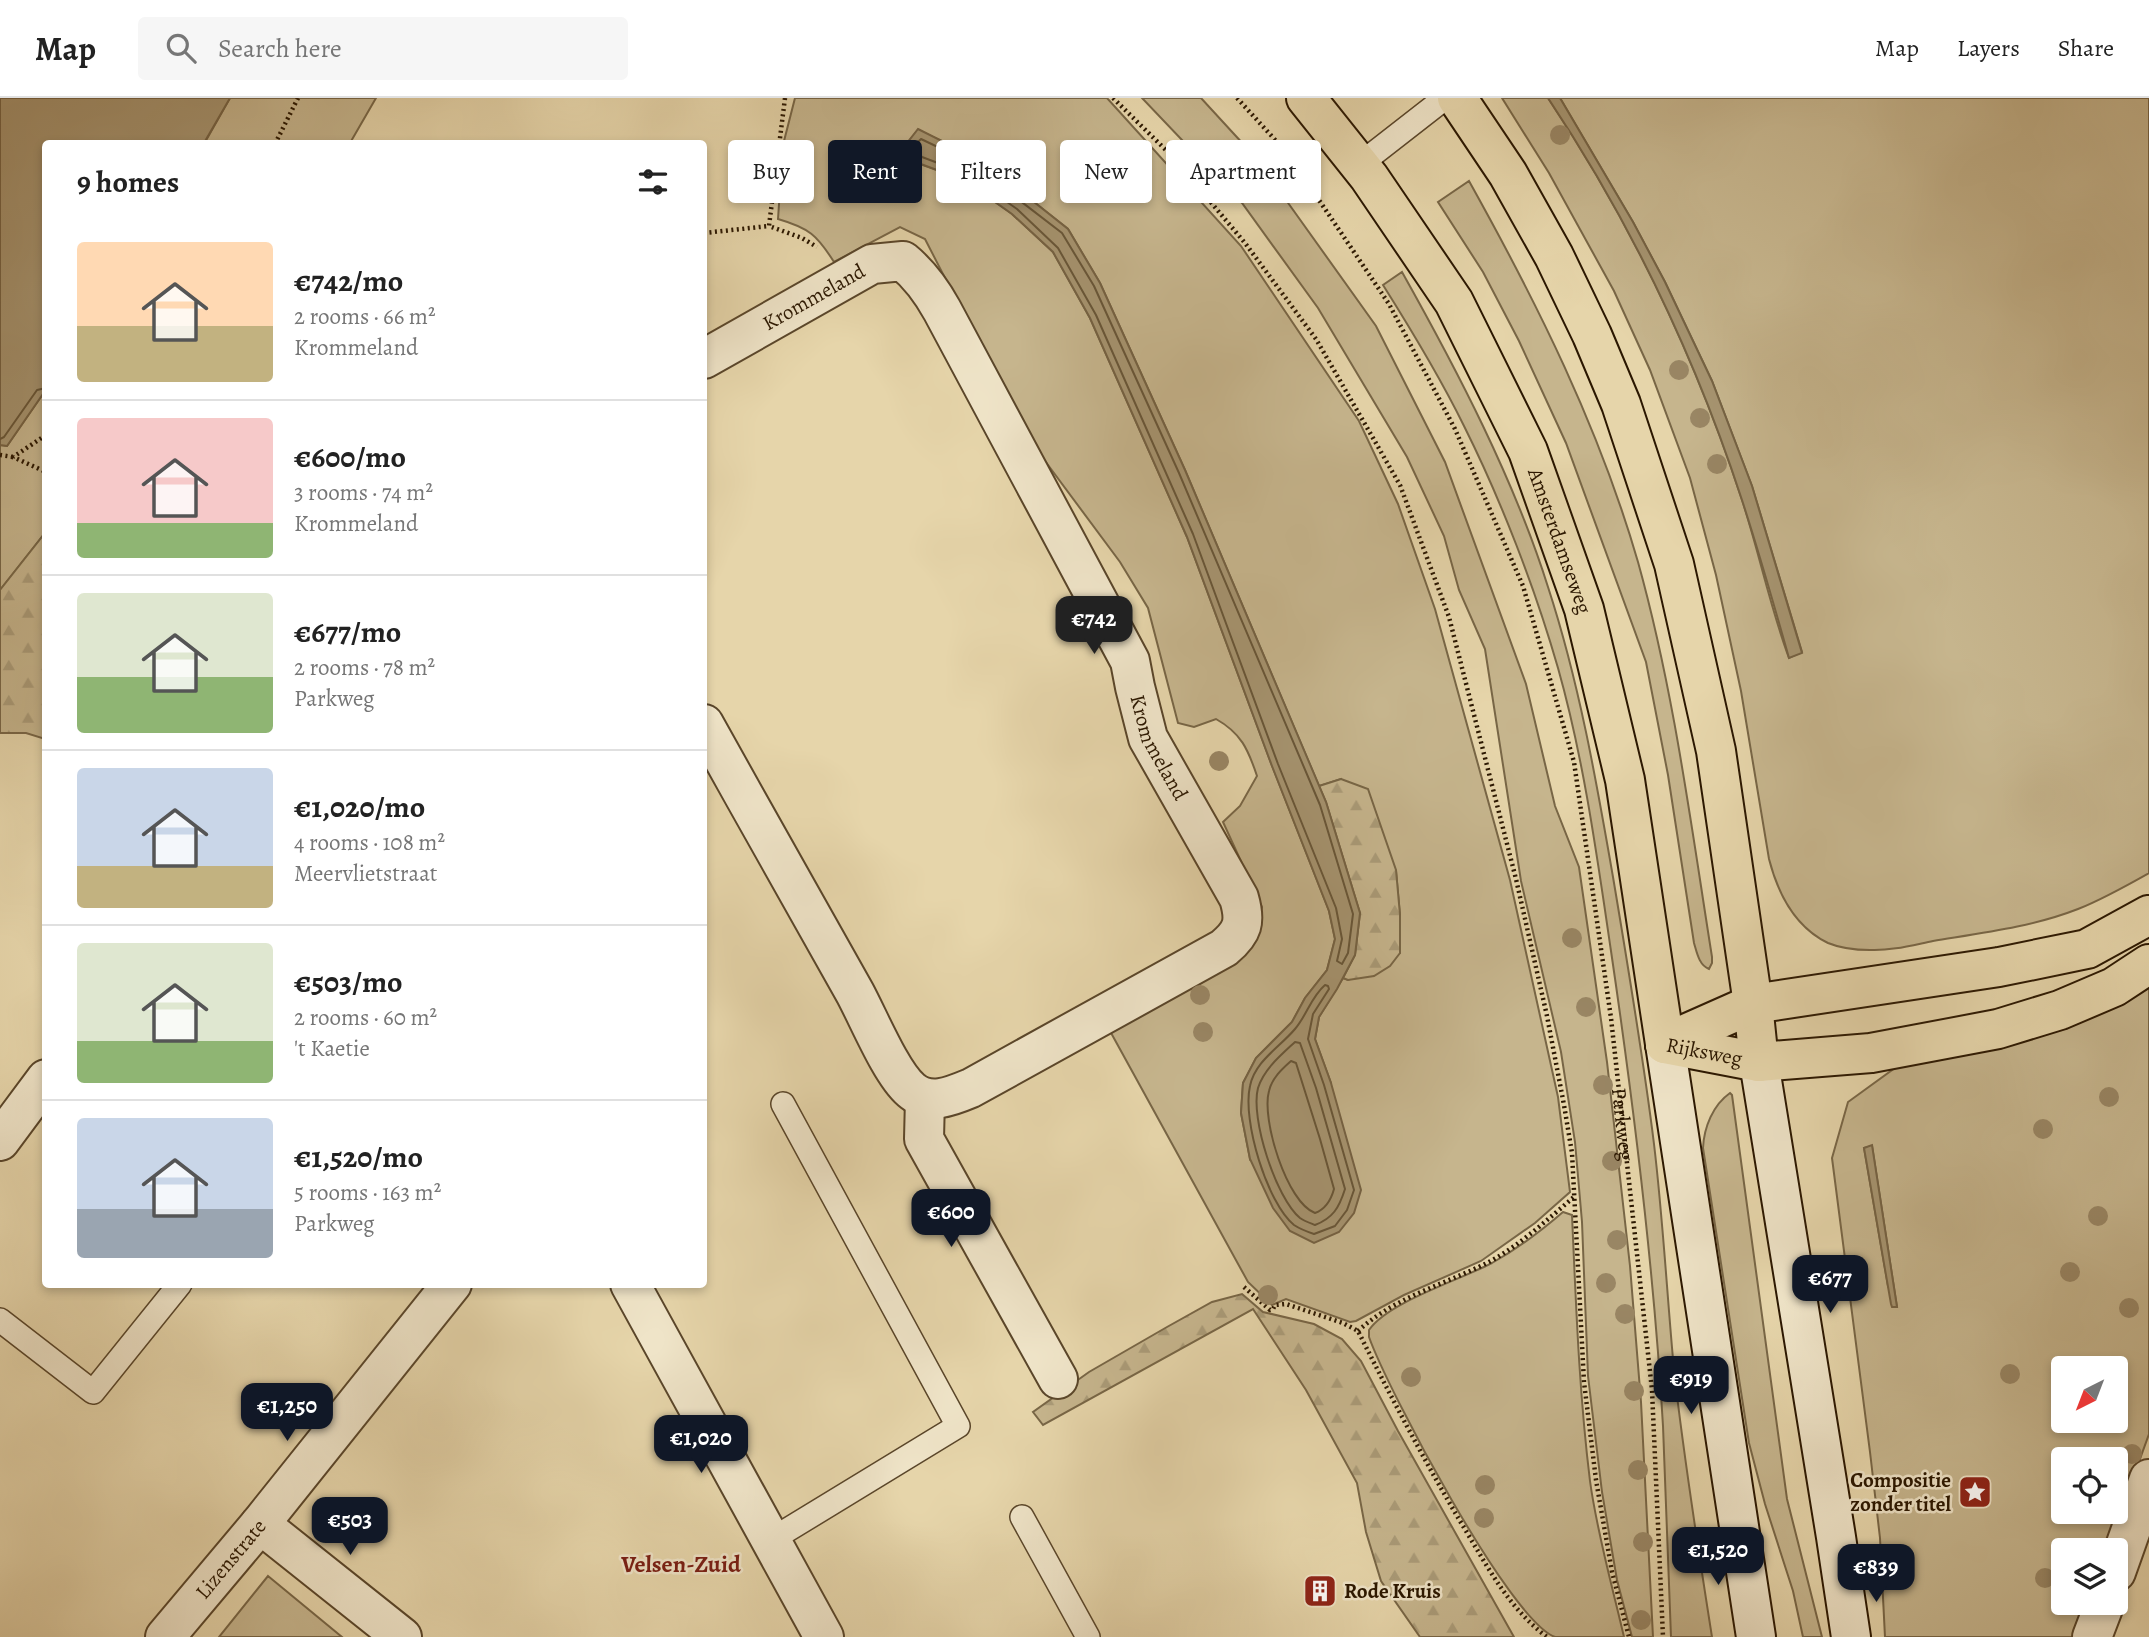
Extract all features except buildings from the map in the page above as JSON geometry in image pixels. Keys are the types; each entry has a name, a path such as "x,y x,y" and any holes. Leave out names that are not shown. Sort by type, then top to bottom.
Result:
{"main road":[{"name":"Amsterdamseweg","path":"1306,98 1359,164 1454,302 1528,452 1584,609 1625,780 1665,1045"},
{"path":"1457,98 1508,174 1554,256 1592,335 1621,404 1674,564 1716,751 1759,1062"},
{"name":"Rijksweg","path":"1665,1045 1753,1004 1998,967 2087,949 2149,915"},
{"name":"Rijksweg","path":"1665,1045 1759,1062 1871,1053 1998,1029 2060,1010 2114,987 2149,964"}],"street":[{"name":"Krommeland","path":"707,357 872,264 903,261 916,272 929,288 1130,661 1148,738 1239,898 1244,914 1241,929 1234,940 1224,948 971,1088 952,1096 925,1098"},
{"path":"707,729 898,1075 912,1090 925,1098 924,1139 1058,1379"},
{"path":"1665,1045 1756,1637"},
{"path":"1759,1062 1851,1637"},
{"path":"0,1141 42,1084"},
{"name":"Lizenstrate","path":"165,1637 260,1524 449,1288"},
{"path":"632,1288 824,1637"},
{"path":"2128,1538 2149,1479"},
{"path":"260,1524 402,1637"},
{"path":"2092,1637 2100,1615"}],"lane":[{"path":"1359,164 1445,98"},
{"path":"771,1540 958,1426 783,1104"},
{"path":"0,1320 93,1392 177,1288"},
{"path":"1022,1517 1088,1637"}],"path":[{"path":"277,140 298,98"},
{"path":"769,226 785,98"},
{"path":"1113,98 1172,156 1245,243 1316,339 1400,485 1449,617 1516,879 1564,1105 1572,1153 1584,1382 1596,1480 1612,1572 1629,1637"},
{"name":"Parkweg","path":"1237,98 1288,154 1389,304 1455,429 1523,586 1574,762 1611,1018 1652,1390 1663,1637"},
{"path":"707,233 769,226 802,237 817,248 838,283"},
{"path":"13,457 42,438"},
{"path":"0,455 13,457 42,470"},
{"path":"1358,1331 1375,1316 1398,1303 1488,1262 1532,1232 1574,1197"},
{"path":"1244,1287 1270,1310 1279,1303 1286,1304 1358,1331 1439,1485 1498,1584 1527,1622 1548,1637"}],"green space":[{"path":"230,98 376,98 352,140 206,140"},
{"path":"795,98 1107,98 1145,140 1060,140 1060,203 1152,203 1152,148 1166,163 1166,203 1202,203 1241,246 1359,421 1398,504 1435,609 1510,880 1558,1097 1570,1192 1535,1223 1481,1261 1404,1295 1356,1321 1350,1322 1286,1299 1272,1305 1248,1282 1110,1031 1257,930 1262,907 1223,822 1240,806 1257,776 1250,758 1238,736 1216,719 1194,727 1178,723 1148,608 1120,562 1025,434 925,239 900,227 834,262 811,234 778,219 779,203 814,203 814,140 784,140","holes":["918,130 940,140 1046,140 1046,203 1035,203 1068,229 1100,283 1185,470 1319,786 1341,779 1396,871 1400,953 1348,980 1343,978 1319,1017 1315,1039 1331,1083 1250,1159 1241,1113 1243,1083 1256,1058 1292,1022 1305,998 1327,970 1335,939 1329,911 1187,537 1090,318 1053,252 996,203 936,203 936,170 922,165 922,203 828,203 828,140 910,140"]},
{"path":"1142,98 1201,98 1240,140 1182,140"},
{"path":"1502,98 1548,98 1633,242 1682,343 1724,447 1789,658 1802,652 1752,486 1712,381 1633,222 1560,98 2149,98 2149,873 2096,901 2061,915 2007,929 1894,949 1860,950 1833,945 1816,936 1797,919 1777,885 1769,859 1741,691 1716,575 1690,478 1650,370 1614,291 1549,173"},
{"path":"1469,181 1519,273 1585,414 1605,463 1638,562 1662,660 1681,758 1712,957 1709,969 1701,962 1694,943 1668,775 1646,662 1566,443 1519,341 1483,272 1438,202"},
{"path":"1242,203 1288,203 1376,326 1445,462 1526,684 1555,806 1579,867 1607,1062 1630,1266 1641,1402 1653,1637 1632,1637 1617,1580 1602,1492 1588,1376 1582,1222 1575,1142 1561,1052 1521,881 1485,649 1459,590 1444,536 1407,457 1318,308"},
{"path":"1402,272 1483,426 1519,506 1548,587 1578,695 1607,840 1645,1077 1657,1172 1678,1404 1712,1637 1671,1637 1663,1426 1649,1248 1619,1010 1583,773 1549,638 1504,514 1455,408 1383,285"},
{"path":"42,395 42,537 0,590 0,445 7,446"},
{"path":"42,537 42,738 26,733 0,733 0,590"},
{"path":"1341,779 1368,789 1396,870 1400,915 1400,953 1390,966 1374,976 1348,980 1343,978 1355,955 1360,913 1319,786"},
{"path":"2149,988 2149,1434 2128,1492 2128,1447 2051,1447 2051,1524 2116,1524 2111,1538 2051,1538 2051,1615 2083,1615 2075,1637 1885,1637 1880,1538 1832,1158 1848,1102 1895,1068 2002,1044 2098,1014","holes":["1872,1146 1897,1307 1888,1286 1864,1148"]},
{"path":"1730,1093 1787,1499 1822,1637 1803,1637 1793,1591 1749,1443 1703,1148 1710,1117"},
{"path":"1563,1212 1572,1215 1581,1381 1590,1481 1624,1637 1555,1637 1535,1621 1509,1590 1452,1500 1399,1403 1369,1337 1369,1330 1392,1310 1492,1263 1511,1252"},
{"path":"1242,1294 1263,1312 1314,1324 1342,1339 1361,1361 1514,1637 1420,1637 1381,1581 1366,1532 1357,1483 1306,1390 1253,1309 1043,1425 1033,1412 1089,1372 1167,1327 1212,1302"},
{"path":"268,1576 342,1637 219,1637"}],"water":[{"path":"0,98 230,98 206,140 42,140 42,395 7,446 0,445"},
{"path":"1548,98 1560,98 1633,222 1712,381 1752,486 1802,653 1789,658 1724,447 1682,343 1633,242"},
{"path":"918,129 940,140 936,140 936,170 922,164 922,140 909,140"},
{"path":"996,203 1035,203 1068,229 1100,283 1185,470 1326,802 1360,913 1355,955 1319,1017 1315,1039 1331,1083 1361,1190 1354,1213 1339,1232 1314,1243 1290,1231 1273,1208 1250,1159 1241,1113 1243,1083 1256,1058 1292,1022 1305,998 1327,970 1335,939 1329,911 1187,537 1090,318 1053,252"},
{"path":"1872,1145 1897,1307 1892,1307 1891,1304 1864,1148"}],"place":[{"name":"Compositie zonder titel","path":"1975,1492"},
{"name":"Rode Kruis","path":"1320,1591"}],"district":[{"name":"Velsen-Zuid","path":"681,1564"}]}
